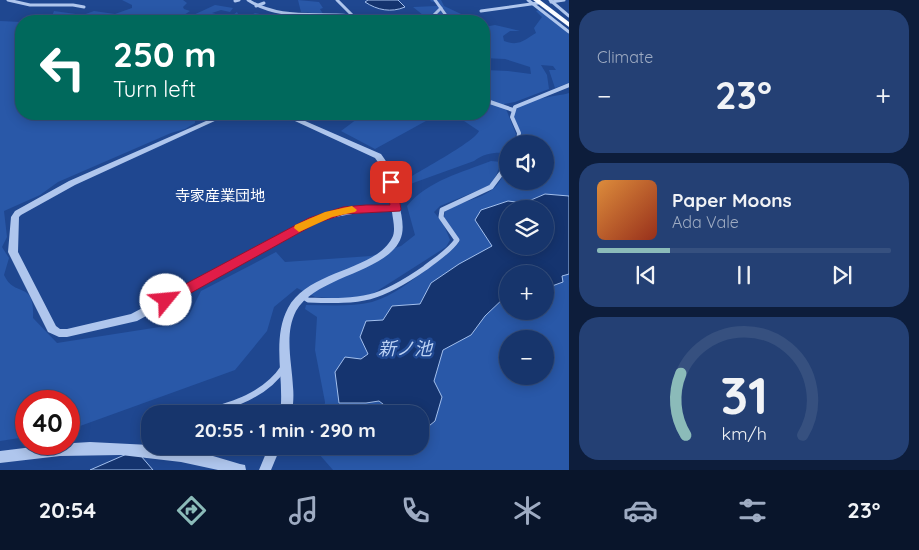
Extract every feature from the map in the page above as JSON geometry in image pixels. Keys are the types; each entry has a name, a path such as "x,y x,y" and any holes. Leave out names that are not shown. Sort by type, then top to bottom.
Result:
{"highway":[{"path":"536,2 569,25"}],"street":[{"path":"8,0 30,5 38,2 84,7"},
{"path":"235,1 240,0"},
{"path":"248,0 256,6 276,12 334,15"},
{"path":"337,0 352,15"},
{"path":"435,0 447,15"},
{"path":"528,0 536,2 569,32"},
{"path":"550,2 564,0"},
{"path":"481,11 536,2"},
{"path":"550,2 569,16"},
{"path":"256,6 264,3"},
{"path":"434,15 440,8"},
{"path":"519,135 512,117 513,110 522,103 569,85"},
{"path":"490,102 513,110"},
{"path":"213,120 72,182 18,213 15,217 13,252 52,329 67,333 133,318 313,221 343,211 366,208 396,209"},
{"path":"286,405 287,322 292,309 302,296 322,282 370,260 389,248 395,240 398,231 396,209 388,169 378,156 297,120"},
{"path":"302,296 308,300 356,302 372,299 396,288 454,246 457,240 441,217 442,210 492,187 499,176"},
{"path":"224,405 254,394 273,381 286,362"},
{"path":"0,457 56,449 141,449"},
{"path":"190,455 240,470"},
{"path":"265,470 271,455"}],"shaded area":[{"path":"122,0 183,0 187,3 183,7 184,9 190,11 184,15 83,15 94,11 115,14 132,8 132,5"},
{"path":"298,0 319,2 323,8 320,9 323,14 301,12"},
{"path":"441,0 444,6 463,15 423,15 413,7 437,6 440,4 430,1"},
{"path":"215,5 233,8 230,12 221,10 212,13 220,15 193,15"},
{"path":"539,10 552,17 569,34 569,83 555,88 549,70 556,70 553,66 541,65 547,75 549,89 515,102 504,104 516,134 499,135 499,153 486,155 404,188 401,183 456,150 475,136 479,131 462,120 490,120 490,70 531,74 530,67 505,59 490,58 490,26 495,25 520,31 510,31 503,36 504,41 518,43 536,33 534,28 542,17 536,11"},
{"path":"54,11 83,15 52,15"},
{"path":"0,21 15,22 15,120 195,120 195,123 185,129 171,133 58,182 40,195 4,211 7,237 2,247 9,258 4,275 13,286 28,294 33,306 33,318 57,343 179,324 189,315 201,291 276,252 285,262 371,256 401,246 415,235 407,206 415,197 457,173 491,161 499,162 496,176 489,186 440,206 434,212 444,225 450,240 446,247 363,300 315,297 297,288 274,307 267,331 235,370 80,426 80,390 15,390 15,439 0,441"},
{"path":"569,93 569,196 545,194 531,200 499,200 499,215 486,236 492,246 431,283 420,304 392,306 368,354 361,359 366,403 379,401 384,405 325,405 315,350 317,317 305,309 306,305 356,305 372,302 394,292 445,256 460,241 444,217 445,211 486,194 499,181 499,190 554,190 554,135 520,135 514,117 515,111 520,106 536,100"},
{"path":"356,120 428,120 375,149 341,131"},
{"path":"569,274 569,470 333,470 320,455 429,455 429,406 443,350 471,335 485,316 499,303 499,320 554,320 554,284 562,276"}],"water":[{"path":"368,0 398,0 405,7 395,10 384,10 365,2"},
{"name":"新ノ池","path":"545,194 569,196 569,274 562,276 563,282 554,285 554,265 499,265 499,303 485,316 471,335 443,350 434,381 442,397 435,421 429,426 429,405 384,405 379,401 339,403 335,372 345,357 361,359 368,354 360,337 366,321 383,320 392,306 420,304 431,283 459,264 492,246 475,220 481,210 499,204 499,255 554,255 554,200 531,200"},
{"path":"129,453 141,456 153,470 90,470"}],"slow traffic":[{"path":"299,228 329,214 352,210"}],"district":[{"name":"寺家産業団地","path":"220,196"}],"route":[{"path":"166,300 329,214 366,208 396,209 391,182"}]}
